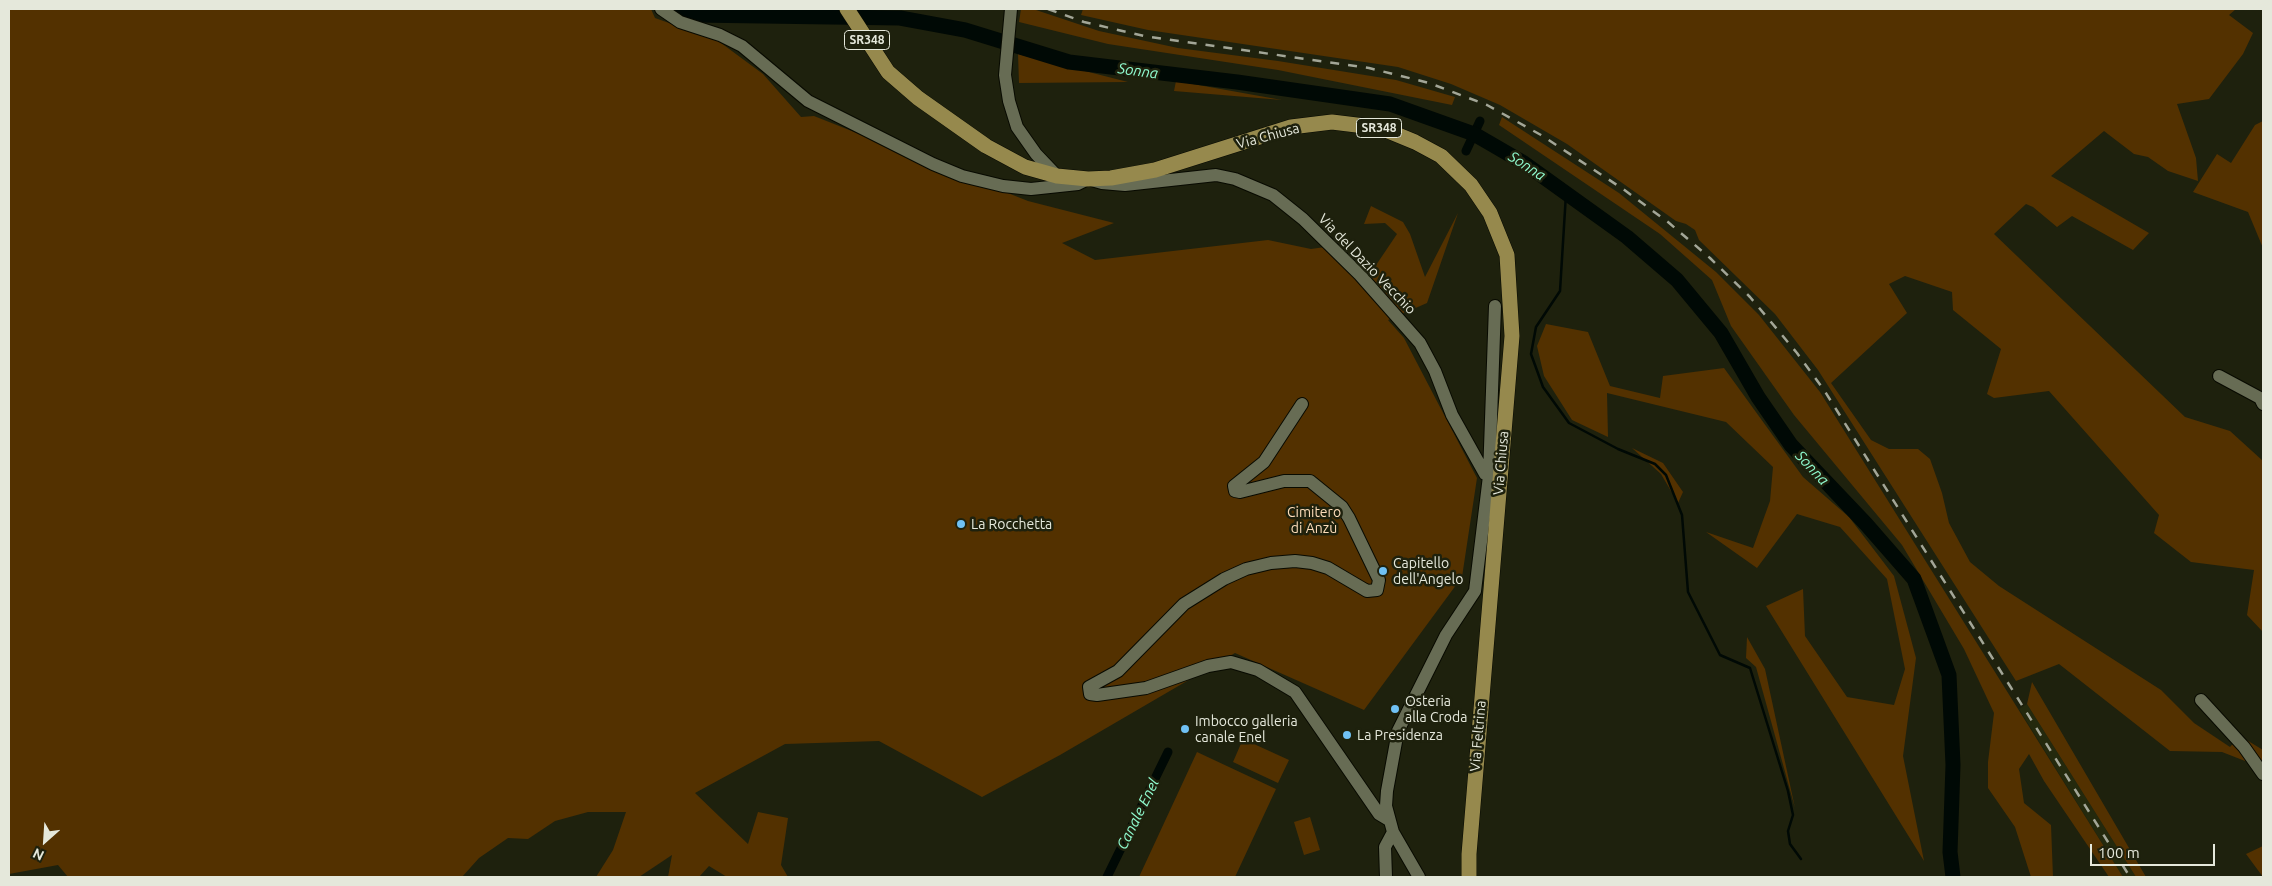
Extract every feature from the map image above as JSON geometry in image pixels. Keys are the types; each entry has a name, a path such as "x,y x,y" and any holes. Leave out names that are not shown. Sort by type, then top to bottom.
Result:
{"main road":[{"name":"Via Chiusa","path":"847,9 888,72 918,98 986,146 1026,166 1057,176 1088,179 1111,178 1155,170 1291,127 1332,122 1381,128 1442,156 1471,185 1490,214 1507,255 1512,336 1490,596"},
{"name":"Via Feltrina","path":"1469,877 1469,854 1490,596"}],"street":[{"path":"661,9 680,22 720,35 742,46 808,101 933,164 962,176 1003,186 1031,189 1078,184 1088,179"},
{"path":"1011,9 1005,75 1009,101 1017,127 1036,154 1057,176"},
{"name":"Via del Dazio Vecchio","path":"1088,179 1102,183 1125,185 1216,175 1235,179 1273,195 1302,219 1360,274 1420,343 1435,371 1452,415 1485,474 1489,476"},
{"path":"1386,877 1385,847 1391,826 1387,791 1398,731 1446,635 1475,591 1489,476 1495,306"},
{"path":"2219,376 2260,398 2263,404"},
{"path":"1302,404 1264,462 1258,469 1237,483 1234,486 1235,491 1246,491 1284,481 1310,480 1342,507 1350,518 1379,580 1377,590 1367,591 1328,568 1294,561 1271,563 1246,569 1224,579 1184,604 1118,671 1089,687 1090,694 1097,695 1146,688 1208,666 1231,662 1258,670 1295,692 1379,814 1391,826 1419,877"},
{"path":"2201,700 2244,747 2263,774"}],"shaded area":[{"path":"2027,704 2136,877 2123,877 2019,709"}],"green space":[{"name":"Cimitero di Anzù","path":"9,9 651,9 655,18 717,40 763,74 801,117 814,116 1028,201 1114,223 1062,243 1095,260 1268,240 1311,249 1325,247 1368,277 1397,234 1385,223 1364,224 1371,206 1403,222 1410,234 1425,277 1458,213 1427,303 1388,320 1404,338 1477,478 1462,577 1364,710 1235,653 1060,755 982,797 879,741 785,744 695,793 748,844 758,812 788,818 781,865 788,877 727,877 709,866 699,877 668,877 672,855 639,877 596,877 613,850 626,812 588,812 555,821 528,839 508,838 479,858 462,877 68,877 58,865 9,874"},
{"path":"1021,9 1033,9 1099,31 1178,48 1278,61 1396,80 1455,97 1452,105 1278,70 1108,44 1019,22"},
{"path":"1083,9 2236,9 2229,15 2253,33 2243,54 2209,99 2177,104 2196,158 2198,181 2168,171 2148,157 2134,154 2104,131 2051,176 2149,233 2133,250 2072,216 2057,227 2033,207 2026,204 1994,234 2185,417 2230,431 2263,461 2263,632 2247,615 2254,570 2191,562 2154,533 2159,515 2049,391 1994,398 1987,394 2001,349 1953,310 1952,292 1905,276 1889,284 1907,313 1831,383 1871,440 1889,449 1918,449 1930,459 1942,493 1949,523 1970,562 1999,586 2161,690 2194,723 2230,747 2240,736 2263,750 2263,768 2222,752 2170,751 2059,664 2016,681 1818,370 1775,314 1699,240 1695,230 1686,224 1676,221 1567,144 1500,105 1451,84 1398,67 1148,30 1081,15"},
{"path":"1018,54 1128,82 1019,83"},
{"path":"1176,81 1282,100 1174,91"},
{"path":"1502,117 1619,193 1716,272 1759,315 1820,392 2123,877 2109,877 2044,781 2029,754 2019,769 2024,803 2051,825 2053,877 2031,877 2015,827 1988,788 1988,762 1994,713 1964,649 1902,545 1794,415 1731,326 1712,280 1660,234 1499,125"},
{"path":"2263,121 2263,248 2248,212 2193,192 2217,154 2231,163 2255,125"},
{"path":"1546,324 1588,332 1610,386 1660,398 1663,376 1724,368 1803,477 1849,517 1894,576 1916,658 1903,756 1924,861 1766,606 1803,589 1805,636 1847,697 1894,705 1905,669 1887,579 1840,527 1797,514 1757,568 1706,532 1753,548 1770,501 1773,467 1726,422 1607,393 1608,437 1572,420 1544,376 1537,346"},
{"path":"1632,448 1663,463 1683,492 1678,503 1661,474"},
{"path":"1747,637 1765,669 1795,808 1756,667 1746,658"},
{"path":"2032,682 2146,877 2136,877 2027,704"},
{"path":"1243,739 1289,760 1278,783 1233,762"},
{"path":"1197,752 1276,789 1235,877 1139,877"},
{"path":"1310,817 1320,850 1304,855 1294,822"},
{"path":"2263,846 2263,877 2246,854"}],"waterway":[{"name":"Sonna","path":"675,9 694,15 900,18 965,30 1069,62 1237,82 1390,104 1474,134 1524,163 1627,237 1677,280 1721,333 1758,397 1791,445 1866,524 1914,579 1949,675 1953,765 1950,852 1953,877"},
{"name":"Canale Enel","path":"1466,151 1480,121"},
{"path":"1566,194 1560,291 1536,327 1531,354 1543,387 1569,423 1618,449 1655,464 1666,475 1682,515 1688,592 1720,655 1750,668 1788,791 1793,815 1788,831 1790,844 1801,859"},
{"name":"Canale Enel","path":"1107,877 1168,752"}],"railway":[{"path":"1048,9 1084,22 1144,36 1369,68 1429,83 1487,105 1541,135 1623,189 1668,222 1710,258 1750,297 1797,353 1824,390 2130,877"}],"place":[{"name":"La Rocchetta","path":"961,524"},
{"name":"Capitello dell'Angelo","path":"1383,571"},
{"name":"Osteria alla Croda","path":"1395,709"},
{"name":"Imbocco galleria canale Enel","path":"1185,729"},
{"name":"La Presidenza","path":"1347,735"}]}
